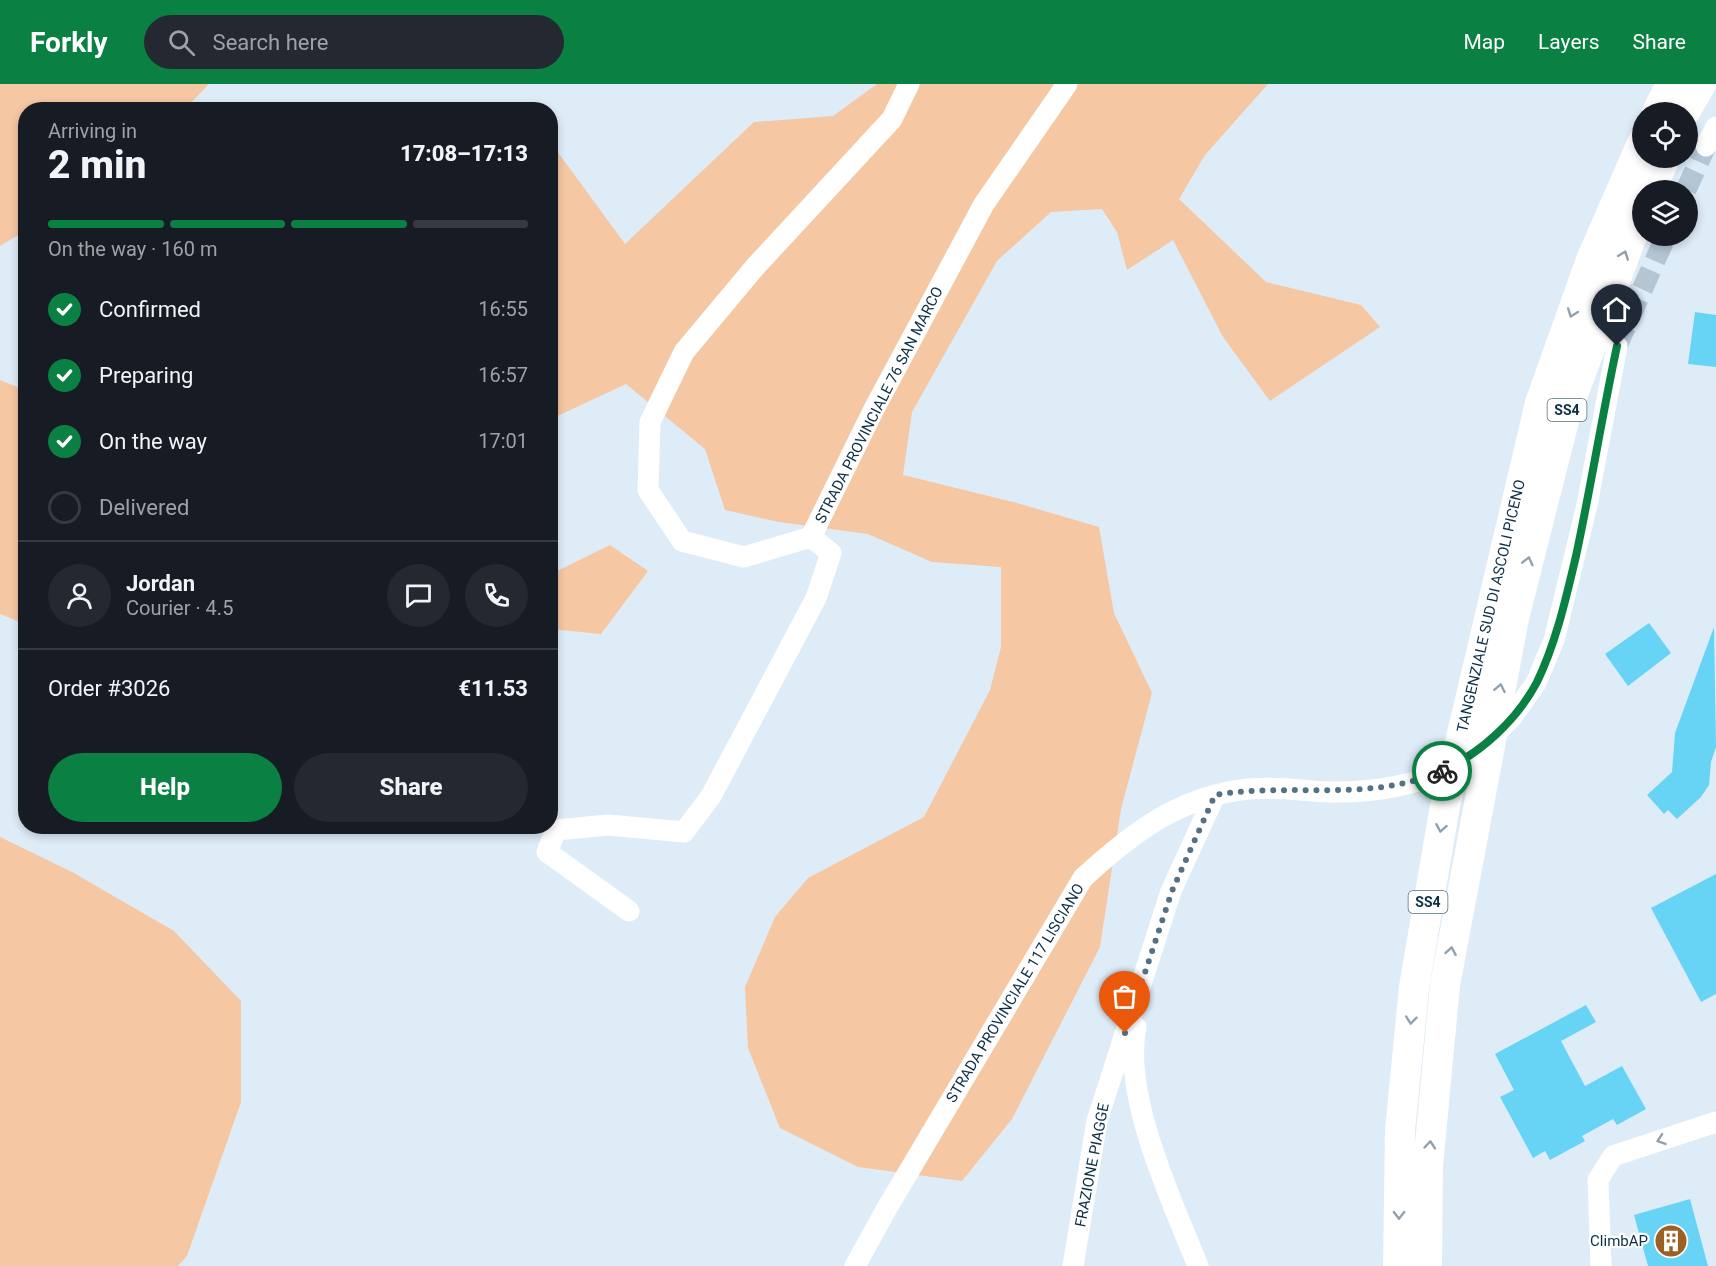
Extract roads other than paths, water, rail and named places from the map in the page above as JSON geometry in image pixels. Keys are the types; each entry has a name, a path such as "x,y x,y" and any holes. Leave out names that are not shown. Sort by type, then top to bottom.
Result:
{"highway":[{"path":"1662,102 1671,84"},
{"path":"1691,102 1701,84"},
{"name":"TANGENZIALE SUD DI ASCOLI PICENO","path":"1398,1266 1400,1130 1414,987 1445,807 1504,545 1540,403 1591,260 1632,165"},
{"name":"TANGENZIALE SUD DI ASCOLI PICENO","path":"1426,1266 1428,1166 1445,985 1514,618 1566,413 1632,236"}],"street":[{"name":"STRADA PROVINCIALE 76 SAN MARCO","path":"909,84 892,119 755,267 684,352 650,422 648,490 682,541 744,557 811,537 874,409 984,204 1067,84"},
{"path":"1716,127 1706,146 1716,142"},
{"name":"STRADA PROVINCIALE 117 LISCIANO","path":"855,1266 1083,878 1117,847 1151,821 1215,795 1250,789 1334,792 1386,788 1422,780 1456,765 1484,745 1512,717 1536,683 1554,640 1570,581 1617,346"},
{"path":"558,830 608,825 684,832 711,796 816,598 831,553 811,537"},
{"name":"FRAZIONE PIAGGE","path":"1073,1266 1097,1121 1172,891 1215,795"},
{"path":"554,834 547,852 629,911"},
{"path":"1147,968 1133,1041 1137,1085 1143,1117 1198,1266"},
{"path":"1601,1266 1598,1180 1613,1156 1716,1122"}],"tunnel":[{"path":"1691,180 1706,146"},
{"path":"1617,346 1662,246"}],"place":[{"name":"ClimbAP","path":"1671,1241"}]}
